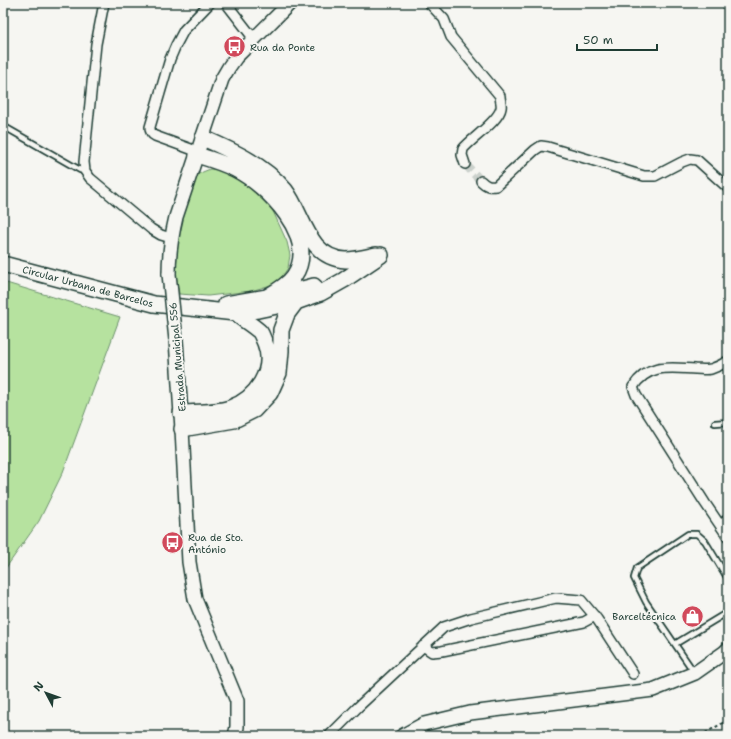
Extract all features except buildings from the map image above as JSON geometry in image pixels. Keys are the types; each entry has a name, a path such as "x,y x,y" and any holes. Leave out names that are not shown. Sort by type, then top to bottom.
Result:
{"main road":[{"name":"Estrada Municipal 556","path":"235,736 237,727 237,701 196,600 189,562 181,413 176,340 169,274 169,254 176,217 222,80 236,57 290,3"},
{"path":"200,148 240,155 276,181 292,202 309,237 322,251 338,259 347,260 381,254 362,267"},
{"path":"200,148 217,161 251,178 268,192 283,209 297,233 301,251 301,260 298,269 286,284 265,298"},
{"name":"Circular Urbana de Barcelos","path":"3,264 154,304 235,313 296,302 334,286 362,267"},
{"name":"Circular Urbana de Barcelos","path":"197,309 265,298 299,290 362,267"},
{"path":"182,429 234,420 254,410 270,393 279,373 281,330 287,314 296,302"},
{"path":"181,413 206,412 230,408 247,399 259,386 267,370 267,349 260,332 235,313"},
{"path":"402,736 424,724 470,713 653,690 695,673 728,649"}],"street":[{"path":"104,3 96,44 84,162 85,171 90,178 151,229 161,235 171,238"},
{"path":"200,148 155,136 150,131 150,127 170,59 176,45 184,30 210,3"},
{"path":"226,3 254,39"},
{"path":"429,3 444,19 451,37 500,96 501,108 499,114 463,149 462,155 465,164"},
{"path":"480,181 490,187 496,186 541,146 644,176 655,176 690,159 698,160 728,186"},
{"path":"728,361 710,369 664,368 654,370 644,374 637,380 633,387 640,401 728,537"},
{"path":"329,736 358,706 444,627 471,618 556,598 581,600 595,616 633,674"},
{"path":"423,646 432,652 442,651 584,622 595,616"}],"lane":[{"path":"3,126 80,170 85,171"},
{"path":"715,423 728,422"},
{"path":"719,524 728,516"},
{"path":"695,673 646,602 634,578 637,568 688,534 697,534 705,541 728,579"},
{"path":"675,644 728,612"}],"path":[{"path":"700,736 728,720"}],"green space":[{"path":"210,169 222,170 244,181 259,194 272,209 287,242 290,255 288,268 281,278 271,285 251,291 208,296 179,294 175,272 175,252 179,229 185,206 198,174"},
{"path":"3,282 120,317 63,472 39,521 3,572"}],"tunnel":[{"path":"465,164 481,181"}],"place":[{"name":"Rua da Ponte","path":"235,47"},
{"name":"Rua de Sto. António","path":"173,543"},
{"name":"Barceltécnica","path":"692,616"}]}
